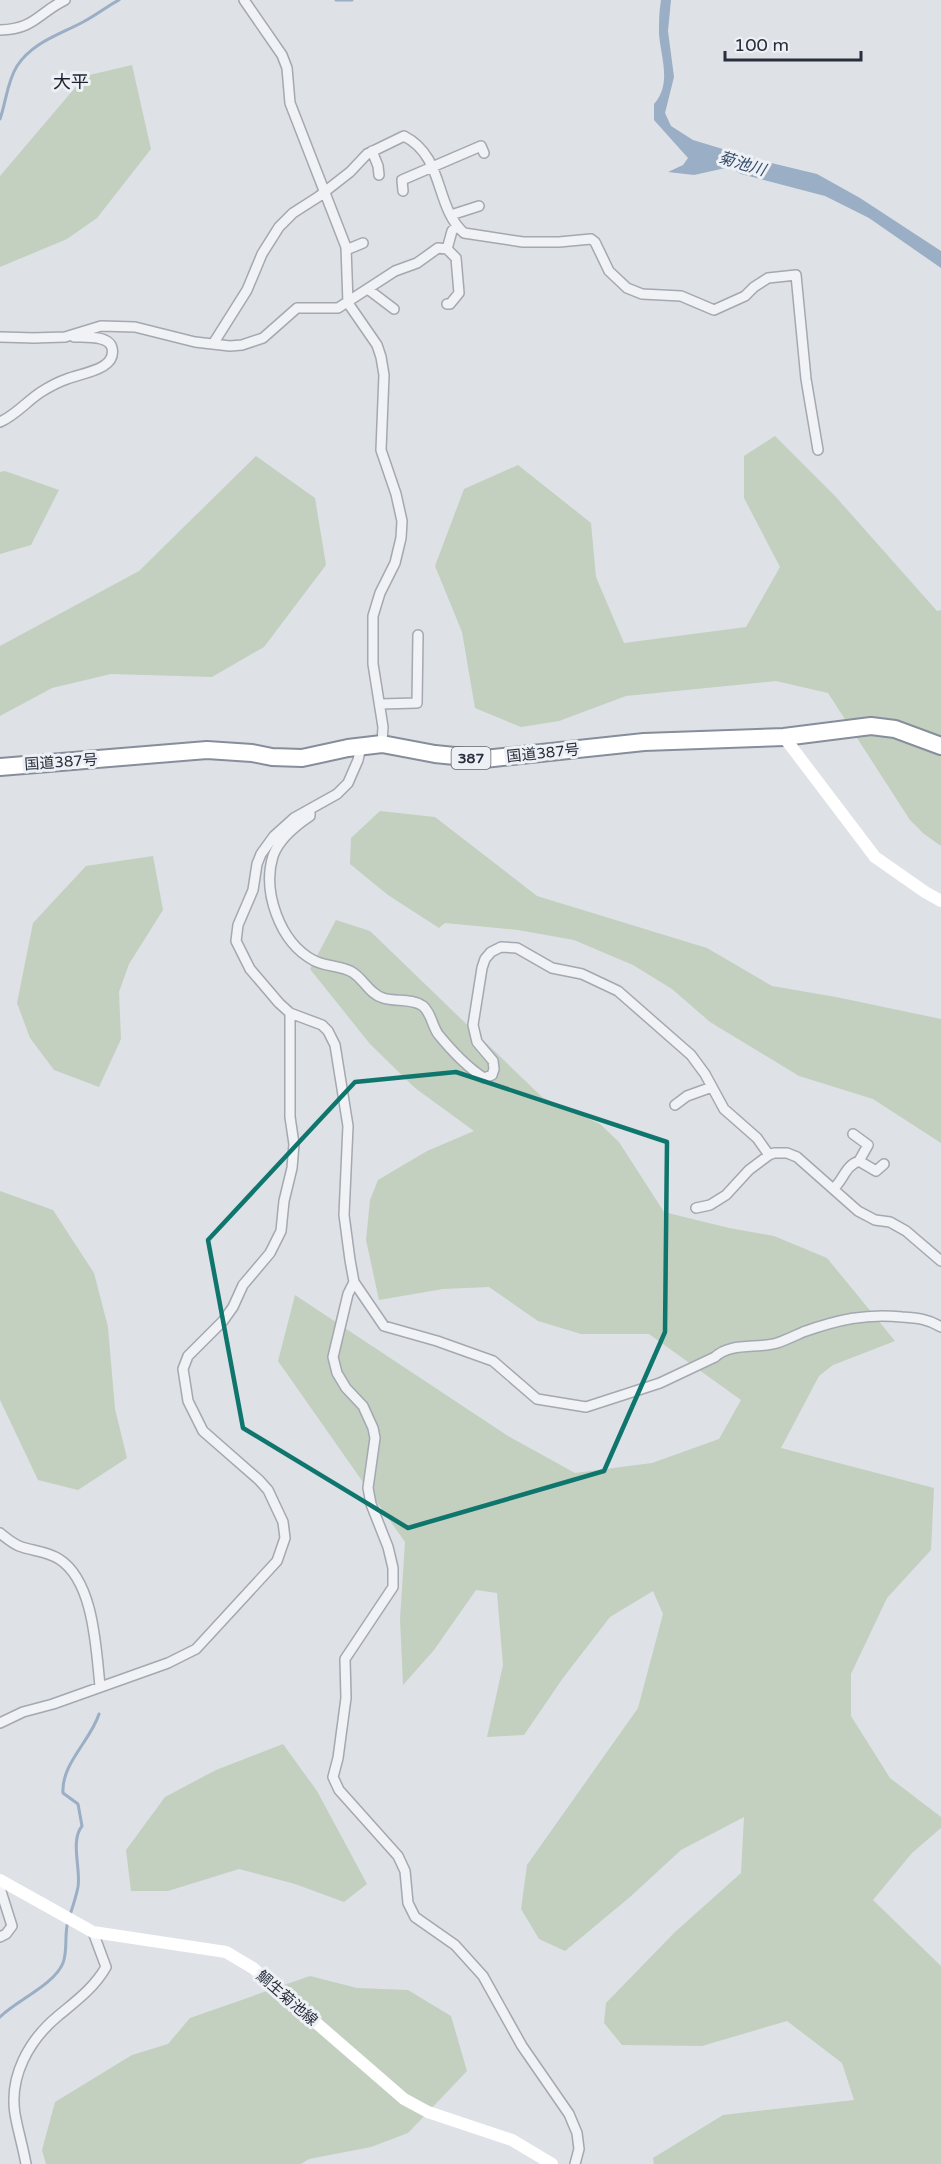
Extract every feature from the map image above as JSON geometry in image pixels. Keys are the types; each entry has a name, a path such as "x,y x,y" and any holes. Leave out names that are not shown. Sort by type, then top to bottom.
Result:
{"highway":[{"name":"国道387号","path":"0,766 207,750 252,753 272,758 302,758 381,744 435,754 484,759 644,742 784,737 871,726 895,729 941,746"}],"main road":[{"path":"784,737 875,857 941,901"},
{"name":"鯛生菊池線","path":"0,1880 93,1932 226,1952 238,1958 253,1968 404,2099 428,2112 512,2140 551,2164"}],"street":[{"path":"0,30 27,26 54,5 65,0"},
{"path":"244,0 282,55 287,68 290,103 346,250 348,303 377,345 381,357 384,375 381,450 402,520 401,538 395,563 380,594 374,616 373,664 383,727 381,744"},
{"path":"213,344 247,290 262,254 279,227 293,213 350,172 372,151 404,136 426,152 451,215 457,226 464,232 523,242 591,239 595,242 609,271 627,288 642,294 681,296 714,310 745,296 768,278 796,275 806,379 818,450"},
{"path":"403,191 402,180 480,146 484,153"},
{"path":"372,151 379,175"},
{"path":"451,215 479,206"},
{"path":"447,249 452,231 457,226"},
{"path":"346,250 363,243"},
{"path":"32,338 65,337 100,326 135,327 195,342 242,345 263,338 297,308 338,308 395,271 417,263 438,248 447,249 456,258 459,293 450,304 447,304"},
{"path":"369,290 394,309"},
{"path":"0,337 103,339 112,347 112,357 107,363 89,372 67,378 40,392 10,418 0,422"},
{"path":"380,704 417,703 418,635"},
{"path":"361,747 348,783 338,794 294,818 274,836 261,854 253,890 238,925 236,941 250,969 290,1013 322,1025 328,1031 334,1045 348,1126 344,1215 354,1282 384,1326 494,1361 537,1399 586,1407 660,1383 719,1353 734,1348 759,1347 777,1343 803,1332 860,1316 880,1315 928,1319 941,1327"},
{"path":"310,810 310,816 281,842 274,855 270,875 275,910 286,935 294,945 313,960 328,966 347,969 356,974 381,998 420,1004 427,1011 437,1032 475,1072 484,1078 492,1075 493,1060 477,1042 473,1025 485,959 491,952 501,947 517,948 552,968 582,974 618,991 691,1055 724,1109 757,1138 769,1155"},
{"path":"0,1723 23,1712 53,1704 168,1663 196,1649 277,1561 282,1551 285,1538 283,1522 268,1490 203,1431 188,1401 183,1369 188,1356 223,1321 243,1285 270,1253 281,1231 294,1144 290,1117 290,1013"},
{"path":"675,1105 687,1096 712,1087"},
{"path":"834,1188 840,1182 848,1166 859,1161 868,1144 854,1134"},
{"path":"696,1208 710,1205 726,1195 749,1170 769,1155 787,1153 797,1157 858,1211 875,1220 890,1222 906,1231 941,1261"},
{"path":"859,1161 876,1171 884,1164"},
{"path":"354,1282 348,1294 333,1357 337,1372 346,1388 363,1406 373,1428 375,1438 368,1488 371,1504 388,1547 393,1568 393,1587 345,1659 346,1698 338,1758 333,1777 339,1790 398,1856 405,1871 408,1904 415,1917 455,1945 483,1976 522,2046 569,2114 577,2133 579,2149 575,2164"},
{"path":"0,1533 20,1546 58,1558 73,1572 90,1609 100,1686"},
{"path":"0,1888 12,1926 6,1934 0,1937"},
{"path":"26,2164 15,2112 15,2087 23,2059 36,2039 54,2019 90,1989 106,1967 93,1932"}],"highlighted area":[{"path":"456,1072 667,1142 665,1332 604,1471 408,1528 243,1428 208,1240 355,1082"}],"green space":[{"path":"132,65 151,149 97,218 67,239 0,267 0,176 85,76"},
{"path":"775,436 835,496 937,611 941,610 941,846 910,820 828,693 776,681 626,696 559,721 521,727 475,708 462,632 435,566 464,489 518,465 591,523 596,577 624,643 746,627 780,567 744,498 744,456"},
{"path":"256,456 315,498 326,565 264,647 212,677 111,674 52,688 0,716 0,646 139,571"},
{"path":"5,471 59,490 31,545 0,554 0,472"},
{"path":"380,811 435,817 537,896 707,948 772,986 941,1019 941,1143 873,1099 799,1076 710,1022 672,989 633,965 574,940 518,930 445,923 439,928 388,895 350,864 351,838"},
{"path":"153,856 163,910 129,964 119,992 121,1039 99,1087 54,1070 30,1038 17,1003 33,923 86,866"},
{"path":"336,920 370,931 542,1097 600,1124 619,1142 664,1212 774,1236 827,1258 895,1341 833,1365 819,1376 781,1448 934,1488 931,1550 887,1598 851,1674 851,1716 890,1778 941,1817 941,1828 912,1853 873,1900 941,1966 941,2164 654,2164 653,2158 723,2115 854,2100 842,2063 787,2021 702,2046 622,2045 604,2023 606,2003 675,1932 741,1873 744,1817 681,1850 630,1897 565,1951 539,1939 521,1909 527,1865 638,1708 663,1614 653,1591 610,1617 563,1678 524,1735 487,1737 503,1665 497,1593 476,1590 434,1650 403,1685 400,1619 405,1542 278,1361 295,1295 508,1436 575,1473 652,1463 719,1439 741,1400 649,1334 581,1334 538,1321 489,1287 443,1289 379,1300 366,1240 370,1200 378,1180 427,1151 474,1131 415,1088 370,1044 310,969"},
{"path":"0,1191 53,1210 94,1273 108,1327 115,1409 127,1458 78,1490 38,1480 0,1400"},
{"path":"283,1744 317,1791 367,1884 344,1902 295,1884 239,1869 168,1891 131,1891 126,1850 165,1797 216,1770"},
{"path":"310,1976 357,1988 408,1990 451,2016 467,2071 408,2133 371,2147 309,2159 301,2164 46,2164 42,2150 55,2102 132,2055 168,2044 190,2018"}],"water":[{"name":"菊池川","path":"661,0 671,0 668,31 674,77 665,113 671,126 693,140 759,160 817,174 860,198 941,251 941,268 869,218 825,196 741,174 730,167 694,175 668,172 683,165 688,158 654,120 654,104 663,88 664,79 659,34"}],"waterway":[{"path":"0,119 11,79 23,58 39,45 119,0"},
{"path":"336,0 352,0"},
{"path":"70,1915 79,1880 76,1847 82,1826 78,1804 63,1793 64,1782 71,1762 99,1714"},
{"path":"0,2017 44,1985 58,1971 63,1963 68,1921"}],"district":[{"name":"大平","path":"71,82"}]}
